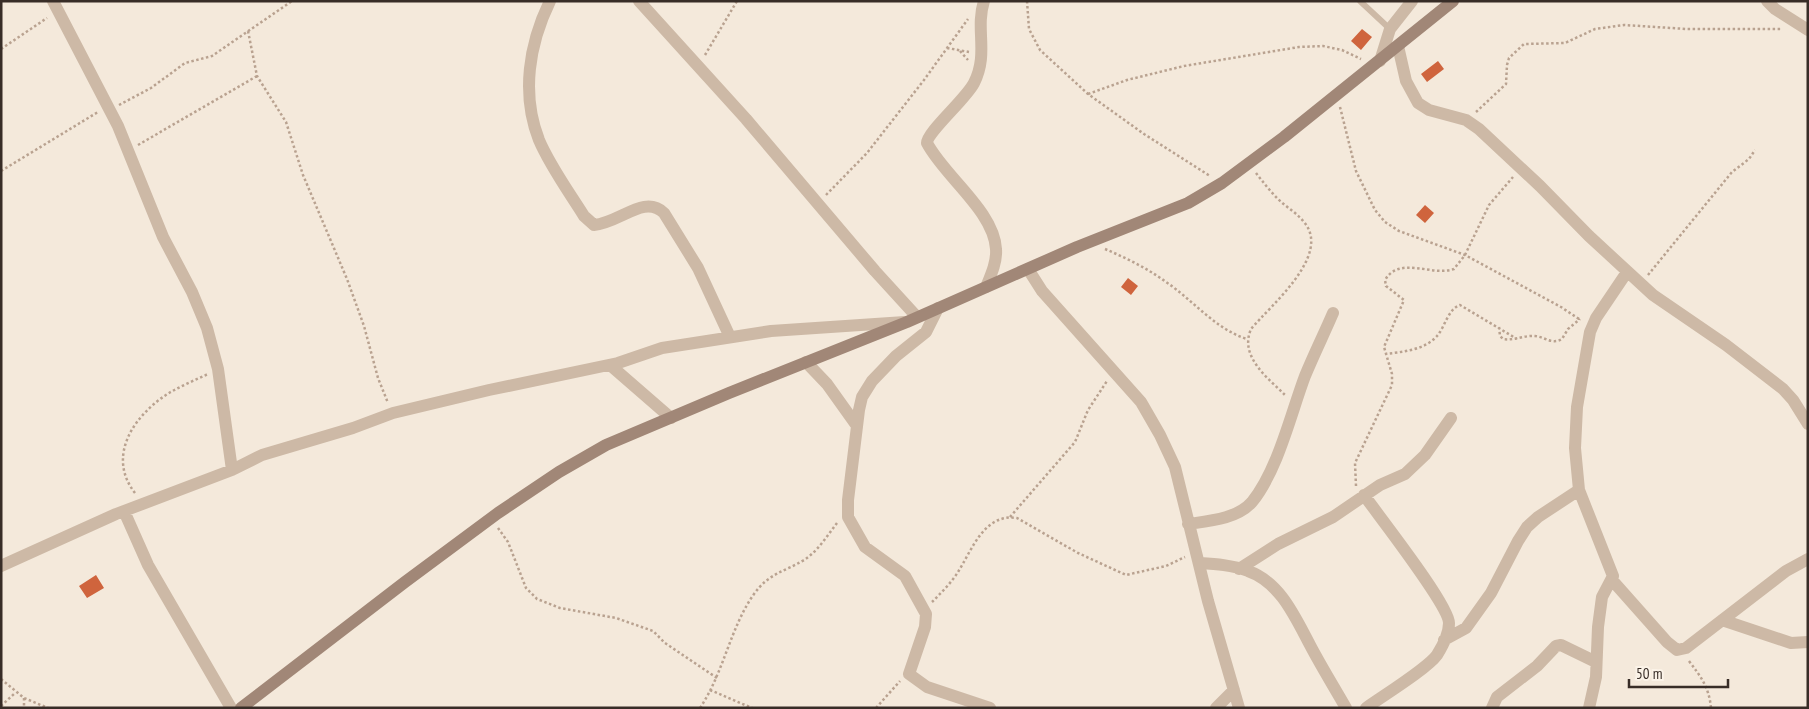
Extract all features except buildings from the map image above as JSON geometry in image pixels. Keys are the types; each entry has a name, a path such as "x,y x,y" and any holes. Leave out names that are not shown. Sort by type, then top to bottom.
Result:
{"main road":[{"path":"248,705 491,518 559,472 606,445 912,319 1090,242 1188,203 1222,183 1337,96 1453,1"}],"street":[{"path":"550,1 534,39 528,82 530,104 539,140 584,216 594,225 617,220 639,207 658,207 664,213 698,268 730,337"},
{"path":"639,1 697,67 746,118 912,319"},
{"path":"984,1 979,27 983,40 982,54 974,83 954,110 931,133 927,143 990,228 996,249 994,268 986,287"},
{"path":"1376,64 1390,29 1412,1"},
{"path":"1767,1 1775,10 1807,30"},
{"path":"55,6 110,109 163,237 188,284 207,328 218,369 232,470"},
{"path":"1398,46 1406,81 1418,103 1429,110 1466,120 1521,168 1639,283 1667,306 1726,345 1783,388 1794,400 1808,424"},
{"path":"1028,269 1042,291 1141,402 1160,434 1175,467 1188,524 1239,708"},
{"path":"1589,708 1596,677 1602,597 1612,580 1612,571 1579,490 1576,448 1577,407 1590,332 1596,318 1627,272"},
{"path":"938,308 926,332 896,356 872,381 862,397 857,426 848,517 865,547 905,576 926,614 925,628 909,674 927,687 990,708"},
{"path":"1188,524 1219,520 1240,511 1252,502 1280,448 1305,376 1333,313"},
{"path":"1,566 124,511 232,470 262,455 393,414 489,390 610,365 662,348 771,331 912,319"},
{"path":"806,362 827,384 857,426"},
{"path":"610,365 671,418"},
{"path":"1239,569 1278,544 1333,517 1361,497 1409,470 1425,455 1451,418"},
{"path":"1444,640 1466,628 1491,593 1527,527 1538,517 1579,490"},
{"path":"1361,497 1447,613 1449,623 1436,657 1366,708"},
{"path":"124,511 148,566 231,708"},
{"path":"1197,557 1249,571 1269,583 1281,596 1296,618 1346,708"},
{"path":"1612,580 1666,642 1673,648 1682,650 1786,571 1808,559"},
{"path":"1722,620 1791,643 1808,642"},
{"path":"1492,708 1497,697 1538,666 1556,646 1560,645 1596,662"},
{"path":"1216,708 1234,690"}],"lane":[{"path":"1360,1 1390,29"}],"path":[{"path":"1,171 83,120 110,109 151,88 185,63 212,56 292,1"},
{"path":"697,67 737,1"},
{"path":"1027,1 1028,29 1040,50 1088,94 1144,134 1222,183"},
{"path":"1,49 55,6"},
{"path":"818,203 867,153 969,17"},
{"path":"1466,120 1506,84 1509,58 1524,44 1565,43 1595,30 1624,25 1687,29 1807,30"},
{"path":"248,31 257,76 286,122 303,175 364,326 378,378 393,414"},
{"path":"1088,94 1127,80 1184,66 1299,47 1323,46 1342,50 1376,64"},
{"path":"946,48 982,54"},
{"path":"128,151 257,76"},
{"path":"1337,96 1356,171 1374,210 1385,222 1399,231 1465,255 1561,307 1579,320"},
{"path":"1639,283 1688,228 1732,172 1749,159 1755,150"},
{"path":"1249,163 1278,199 1303,220 1311,230 1311,251 1297,276 1251,329 1247,339 1249,352 1254,363 1296,406"},
{"path":"1361,497 1354,473 1355,463 1392,385 1392,374 1385,354 1385,340 1404,300 1386,286 1385,280 1390,273 1402,268 1449,271 1454,269 1465,255 1489,205 1521,168"},
{"path":"1090,242 1133,262 1166,282 1226,330 1247,339"},
{"path":"1385,354 1427,344 1437,336 1452,312 1460,305 1517,339"},
{"path":"1499,327 1501,338 1517,339 1532,336 1559,341 1568,329 1579,320 1596,318"},
{"path":"143,504 122,472 121,460 126,443 135,425 147,411 168,394 218,369"},
{"path":"1010,517 1075,442 1088,410 1113,372"},
{"path":"700,708 716,678 735,631 753,595 773,574 805,560 815,551 848,509"},
{"path":"924,610 958,574 982,532 999,518 1010,517 1027,523 1078,553 1126,575 1197,557"},
{"path":"491,518 508,542 526,588 537,599 560,608 616,618 653,631 665,643 716,678"},
{"path":"1682,650 1709,689 1711,708"},
{"path":"876,708 909,674"},
{"path":"1,679 15,693 48,708"},
{"path":"710,690 742,706 752,708"},
{"path":"1,706 15,693"},
{"path":"24,698 24,708"}]}
